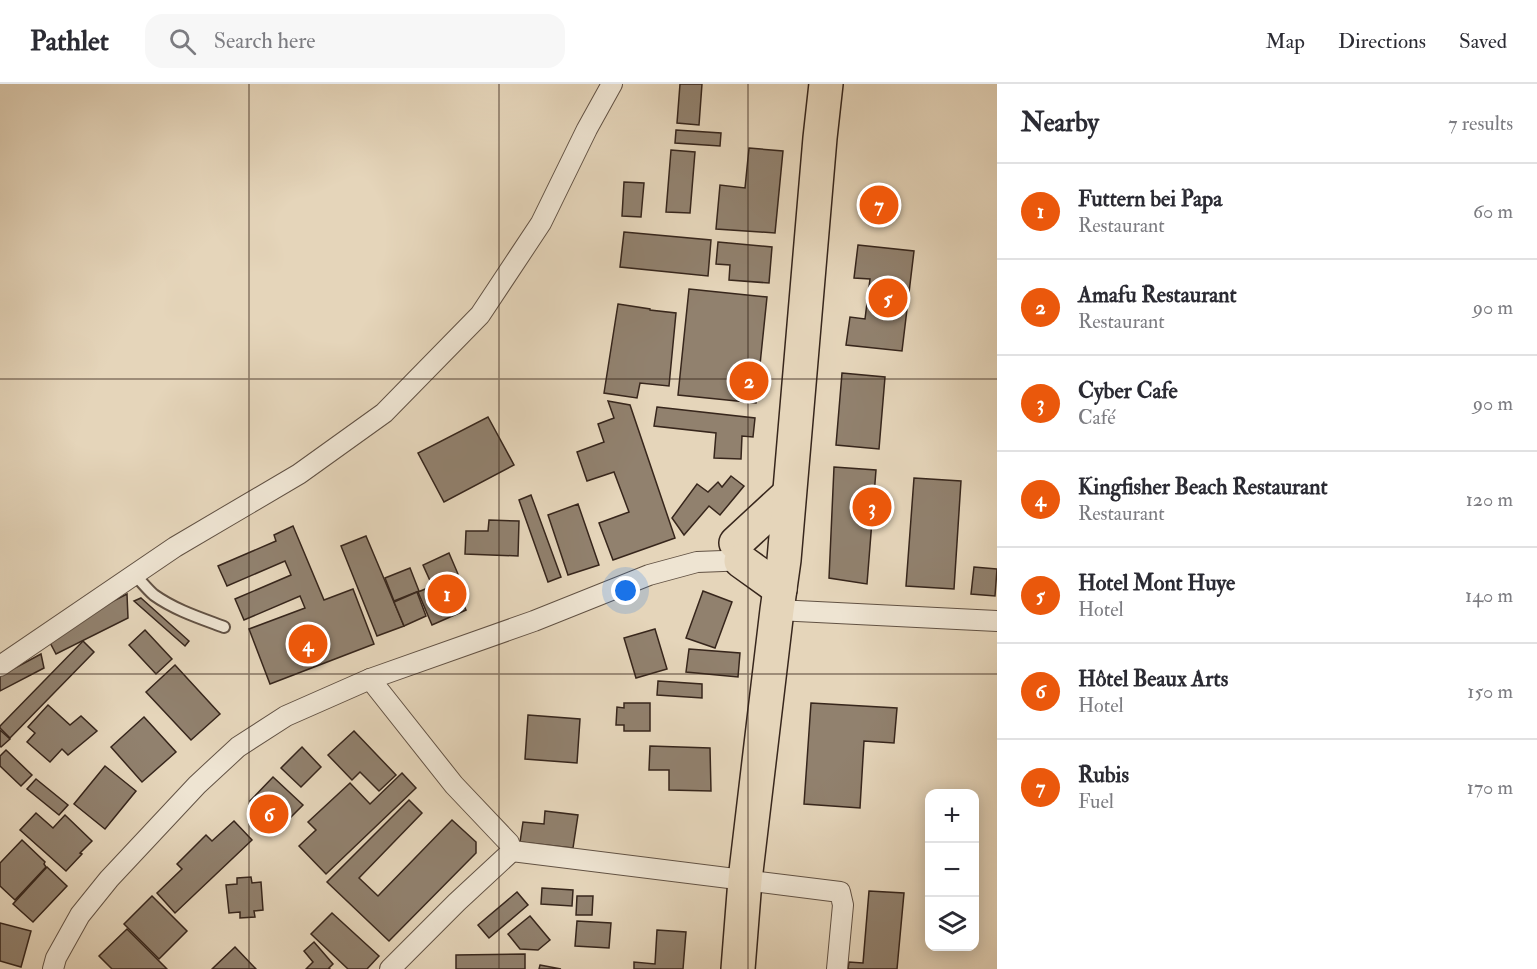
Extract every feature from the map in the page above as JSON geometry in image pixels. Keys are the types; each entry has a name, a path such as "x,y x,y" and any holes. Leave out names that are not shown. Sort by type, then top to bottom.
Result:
{"highway":[{"path":"738,969 745,880 781,575 826,84"},
{"path":"781,575 739,552 789,494"}],"street":[{"path":"0,666 175,547 299,474 384,413 480,315 541,223 612,84"},
{"path":"53,969 56,958 80,915 109,879 197,785 238,747 285,716 370,679 534,621 649,574 739,552 781,575 997,621"},
{"path":"370,679 454,785 509,843 512,851"},
{"path":"512,851 840,892 843,905 837,969"},
{"path":"390,969 512,851"}],"lane":[{"path":"135,574 153,594 190,614 224,627"}],"building":[{"path":"680,84 702,84 699,125 677,123"},
{"path":"676,130 721,133 720,146 675,143"},
{"path":"749,148 783,151 775,233 716,229 720,185 745,188"},
{"path":"671,150 695,152 690,213 666,212"},
{"path":"624,182 644,183 641,217 622,216"},
{"path":"624,232 711,240 708,276 620,267"},
{"path":"718,242 772,247 769,283 729,280 730,265 716,264"},
{"path":"858,245 914,251 902,351 846,345 850,317 865,319 870,279 854,278"},
{"path":"689,289 767,297 756,403 678,395"},
{"path":"618,304 676,313 669,386 640,383 637,398 604,393"},
{"path":"842,373 885,377 879,449 836,445"},
{"path":"608,401 630,405 675,538 613,560 599,523 629,512 614,472 587,481 577,452 604,442 598,424 614,418"},
{"path":"657,407 755,418 753,437 742,436 741,459 714,458 716,433 654,426"},
{"path":"488,417 514,465 444,502 418,453"},
{"path":"834,467 876,470 867,584 829,578"},
{"path":"731,476 744,486 720,515 709,506 684,535 672,518 697,484 708,492 718,482 722,487"},
{"path":"914,478 961,481 954,589 906,586"},
{"path":"531,495 561,577 548,582 519,500"},
{"path":"578,504 599,565 568,575 548,515"},
{"path":"489,520 519,521 518,556 465,554 466,531 488,531"},
{"path":"293,526 324,600 353,589 374,644 270,684 249,629 305,608 300,596 244,620 235,599 291,575 285,561 227,586 218,566 276,541 274,535"},
{"path":"366,536 404,626 377,636 341,546"},
{"path":"449,553 458,574 432,585 423,565"},
{"path":"974,567 997,569 995,596 971,594"},
{"path":"410,568 419,591 394,601 385,578"},
{"path":"452,578 466,610 432,625 418,592"},
{"path":"703,591 732,602 715,648 686,638"},
{"path":"417,592 426,616 404,626 394,602"},
{"path":"127,594 128,618 56,654 46,635"},
{"path":"141,598 189,641 185,646 134,601"},
{"path":"655,629 667,669 636,678 624,638"},
{"path":"145,630 172,659 156,674 129,645"},
{"path":"83,641 94,652 10,738 0,726"},
{"path":"689,649 740,653 738,677 686,672"},
{"path":"41,654 44,668 0,691 0,676"},
{"path":"175,665 220,714 191,740 146,692"},
{"path":"658,681 702,684 702,698 657,695"},
{"path":"624,703 650,703 650,731 624,731 624,725 616,725 617,707 624,708"},
{"path":"811,703 897,708 894,743 864,741 860,808 804,804"},
{"path":"48,705 70,725 81,716 97,731 68,755 62,749 50,762 27,742 35,733 28,727"},
{"path":"528,715 580,719 577,763 525,759"},
{"path":"144,717 176,752 142,782 111,747"},
{"path":"0,730 10,739 1,747 0,746"},
{"path":"354,731 396,775 379,791 360,772 352,780 328,755"},
{"path":"650,746 710,748 711,791 669,790 669,770 649,770"},
{"path":"302,747 321,767 301,787 281,768"},
{"path":"6,750 32,775 21,786 0,766 0,756"},
{"path":"105,766 136,791 105,829 74,804"},
{"path":"402,773 416,788 326,874 299,846 316,830 308,822 350,783 370,804"},
{"path":"273,777 303,805 279,829 250,801"},
{"path":"36,779 68,805 59,815 27,789"},
{"path":"409,800 422,813 359,878 378,896 452,820 476,842 476,853 389,941 327,882"},
{"path":"545,811 578,815 573,848 520,842 523,822 544,824"},
{"path":"36,813 53,828 65,815 92,841 66,871 20,830"},
{"path":"234,821 252,840 175,913 157,893 182,869 177,864 206,835 212,841"},
{"path":"22,840 45,862 46,867 15,900 0,886 0,863"},
{"path":"47,867 67,886 33,922 13,904"},
{"path":"251,877 252,883 261,882 263,910 254,911 255,917 240,918 240,912 229,913 226,885 237,884 237,878"},
{"path":"542,888 573,890 572,906 541,904"},
{"path":"869,891 904,893 897,969 848,969 849,962 863,963"},
{"path":"517,892 528,905 489,938 478,925"},
{"path":"152,896 187,931 159,959 124,924"},
{"path":"577,896 593,896 592,915 576,915"},
{"path":"332,913 379,956 367,969 348,969 311,934"},
{"path":"530,916 550,940 538,950 520,949 508,934"},
{"path":"577,921 611,923 609,948 575,946"},
{"path":"0,923 31,931 21,967 0,961"},
{"path":"127,929 167,969 112,969 99,956"},
{"path":"657,930 686,932 683,969 634,969 634,962 655,964"},
{"path":"314,942 333,964 330,969 306,969 313,962 304,951"},
{"path":"235,947 256,969 212,969"},
{"path":"525,954 525,969 456,969 456,955"},
{"path":"540,965 561,969 539,969"}],"place":[{"name":"Rubis","path":"879,205"},
{"name":"Hotel Mont Huye","path":"888,298"},
{"name":"Amafu Restaurant","path":"749,381"},
{"name":"Cyber Cafe","path":"872,507"},
{"name":"Futtern bei Papa","path":"447,594"},
{"name":"Kingfisher Beach Restaurant","path":"308,644"},
{"name":"Hôtel Beaux Arts","path":"269,814"}]}
